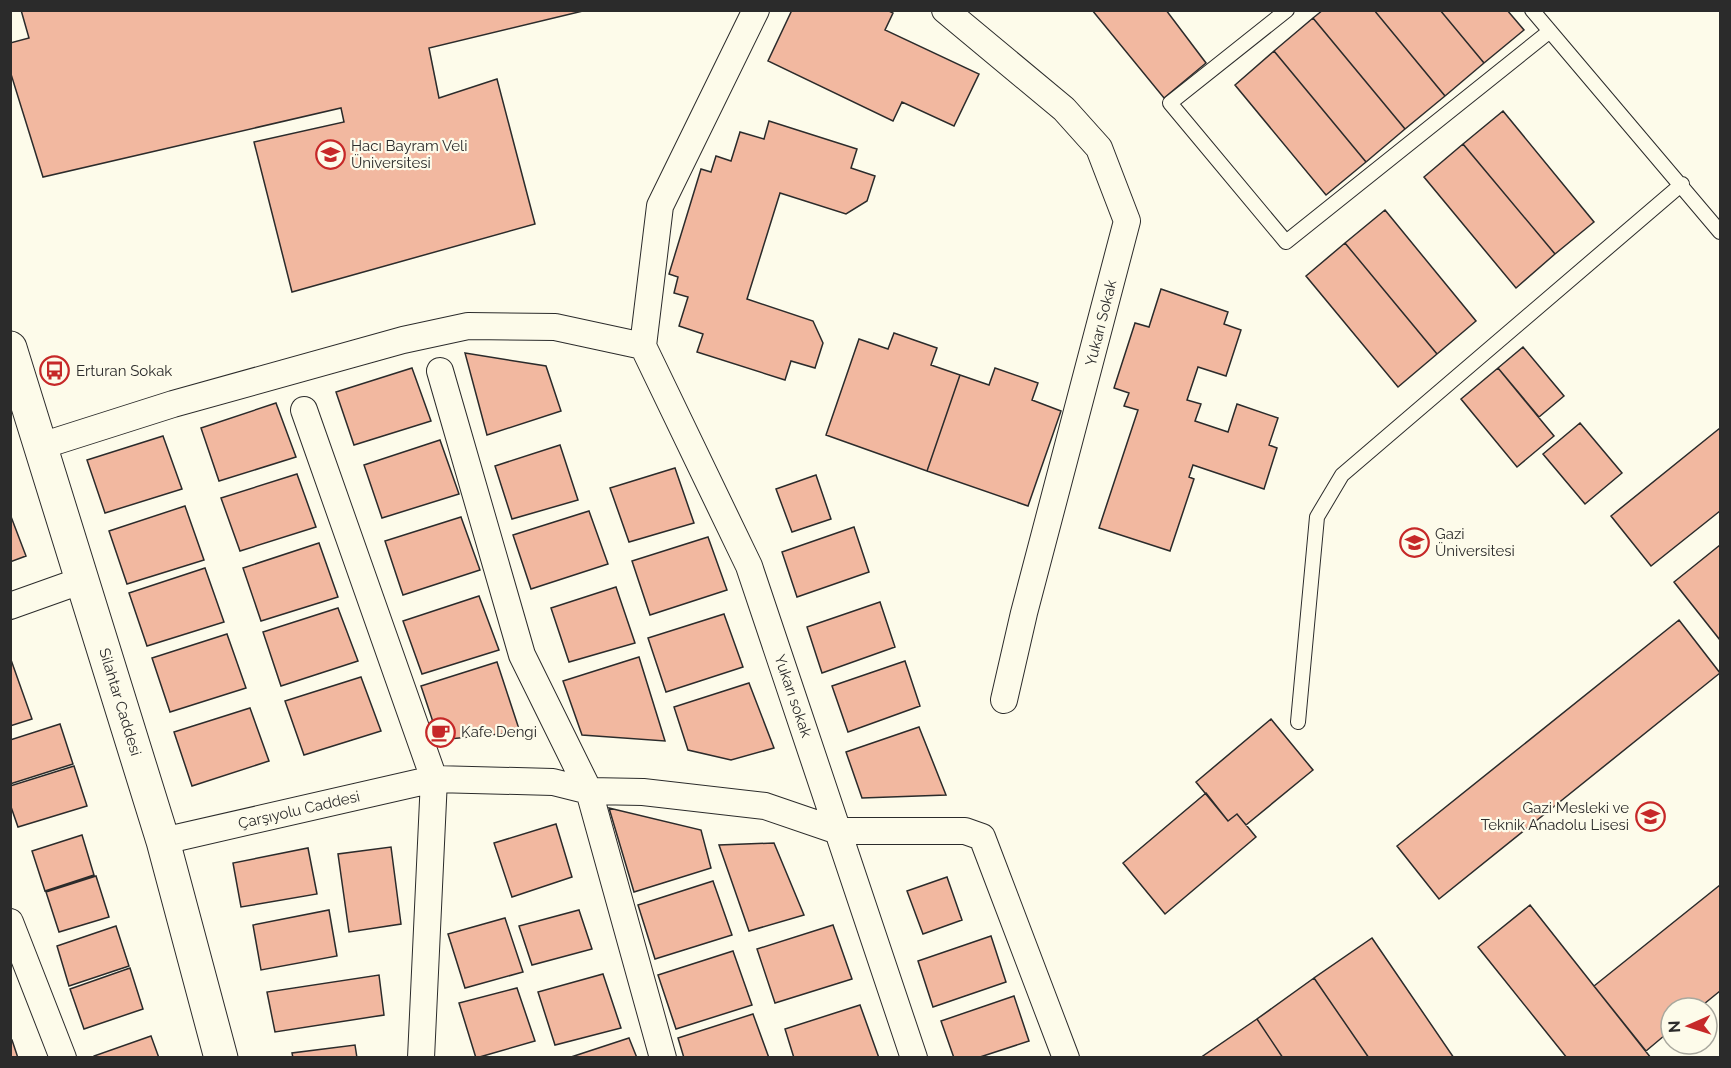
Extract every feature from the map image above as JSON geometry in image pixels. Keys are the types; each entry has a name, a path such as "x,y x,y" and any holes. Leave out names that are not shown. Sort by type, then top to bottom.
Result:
{"main road":[{"name":"Silahtar Caddesi","path":"10,348 163,841 221,1058"}],"street":[{"path":"41,446 173,404 403,340 468,326 555,327 642,346 660,206 756,10"},
{"name":"Yukarı Sokak","path":"945,10 1064,109 1099,148 1127,221 1024,613 1004,700"},
{"name":"Yukarı sokak","path":"642,346 749,566 914,1058"},
{"path":"440,371 522,655 589,791 663,1058"},
{"path":"304,410 434,779 421,1058"},
{"path":"10,606 83,580"},
{"name":"Çarşıyolu Caddesi","path":"163,841 434,779 492,778 553,782 589,791 643,792 765,807 838,831 964,831 982,837 1066,1058"},
{"path":"10,922 63,1058"}],"lane":[{"path":"1287,10 1170,103 1286,242 1550,31"},
{"path":"1532,10 1682,184 1720,232"},
{"path":"1298,722 1317,517 1342,475 1682,184"}],"building":[{"path":"21,10 587,10 429,48 439,98 497,79 535,224 292,292 254,142 344,122 341,108 43,177 10,71 10,43 29,38"},
{"path":"792,10 887,10 893,13 885,30 979,74 954,126 902,102 893,121 768,61"},
{"path":"1092,10 1166,10 1206,63 1164,98"},
{"path":"1323,10 1374,10 1445,96 1405,129 1313,18"},
{"path":"1374,10 1440,10 1484,63 1445,96"},
{"path":"1440,10 1507,10 1524,30 1484,63"},
{"path":"1313,18 1405,129 1366,162 1274,51"},
{"path":"1274,51 1366,162 1326,195 1235,85"},
{"path":"1503,111 1594,222 1555,254 1463,144"},
{"path":"769,121 857,149 851,168 875,176 867,201 846,214 780,193 747,299 813,321 823,343 815,368 791,361 785,380 697,352 703,334 679,326 688,297 674,293 678,277 669,274 701,169 711,172 716,156 731,161 740,132 764,139"},
{"path":"1463,144 1555,254 1516,288 1424,177"},
{"path":"1385,210 1476,321 1437,354 1345,243"},
{"path":"1345,243 1437,354 1398,387 1306,276"},
{"path":"1161,289 1228,312 1224,324 1241,330 1226,376 1198,367 1187,400 1201,404 1195,421 1228,432 1237,404 1278,418 1269,445 1277,448 1264,489 1193,465 1189,477 1194,479 1170,551 1099,528 1138,410 1124,406 1129,393 1114,388 1135,323 1149,327"},
{"path":"894,333 937,348 931,365 960,375 927,471 826,435 859,339 888,349"},
{"path":"1523,347 1564,396 1539,417 1498,368"},
{"path":"465,353 546,366 561,411 487,435"},
{"path":"412,368 431,421 354,445 336,392"},
{"path":"995,368 1038,383 1032,400 1061,411 1028,506 927,471 960,375 989,385"},
{"path":"1498,368 1554,436 1517,467 1461,399"},
{"path":"276,403 296,457 219,481 201,428"},
{"path":"1580,423 1622,473 1585,504 1543,454"},
{"path":"1720,428 1720,511 1651,566 1611,516"},
{"path":"163,436 182,489 105,513 87,460"},
{"path":"440,440 459,494 382,518 364,465"},
{"path":"560,445 578,500 512,519 495,466"},
{"path":"675,468 694,523 629,542 610,488"},
{"path":"297,474 316,527 240,551 221,498"},
{"path":"816,475 831,519 792,532 776,489"},
{"path":"185,506 204,560 127,584 109,531"},
{"path":"589,511 608,564 531,589 513,535"},
{"path":"10,514 26,556 10,562"},
{"path":"461,517 480,570 403,595 385,541"},
{"path":"854,527 869,572 797,597 782,552"},
{"path":"708,537 727,590 650,615 632,561"},
{"path":"319,543 338,597 261,621 243,568"},
{"path":"1720,545 1720,640 1674,582"},
{"path":"205,568 224,622 147,646 129,593"},
{"path":"616,587 635,643 569,662 551,608"},
{"path":"479,596 499,650 422,674 403,621"},
{"path":"880,602 895,647 822,673 807,627"},
{"path":"338,608 358,661 281,686 263,632"},
{"path":"724,614 743,667 666,692 648,638"},
{"path":"1679,620 1720,673 1439,899 1397,846"},
{"path":"227,634 246,688 170,712 152,658"},
{"path":"10,657 32,719 10,726"},
{"path":"639,657 665,741 582,735 563,681"},
{"path":"905,661 920,706 848,732 832,686"},
{"path":"497,662 520,732 439,740 421,686"},
{"path":"361,677 381,731 304,755 285,701"},
{"path":"749,683 774,748 731,760 688,750 674,707"},
{"path":"250,708 269,761 192,786 174,732"},
{"path":"1271,719 1313,770 1246,825 1237,814 1228,821 1196,782"},
{"path":"60,724 73,764 10,784 10,740"},
{"path":"919,727 946,795 862,798 846,752"},
{"path":"74,766 87,806 18,827 10,804 10,786"},
{"path":"1206,793 1228,821 1237,814 1256,837 1165,914 1123,863"},
{"path":"609,808 701,830 711,868 634,892"},
{"path":"556,824 572,877 512,897 494,843"},
{"path":"82,835 94,875 45,891 32,851"},
{"path":"774,843 804,915 749,931 719,845"},
{"path":"391,847 401,924 349,932 338,854"},
{"path":"308,848 317,894 241,907 233,863"},
{"path":"96,876 109,917 59,932 46,892"},
{"path":"947,877 962,920 923,934 907,891"},
{"path":"713,881 732,935 655,959 638,905"},
{"path":"1720,885 1720,991 1714,996 1659,996 1659,1040 1646,1051 1594,986"},
{"path":"1530,905 1651,1058 1567,1058 1478,947"},
{"path":"329,910 337,956 261,970 253,925"},
{"path":"579,910 592,949 532,965 519,926"},
{"path":"505,918 523,972 465,988 448,934"},
{"path":"833,925 852,979 775,1003 757,949"},
{"path":"116,926 129,966 69,986 57,946"},
{"path":"991,936 1006,982 933,1007 918,961"},
{"path":"1372,938 1454,1058 1369,1058 1314,978"},
{"path":"733,951 752,1005 676,1029 658,975"},
{"path":"130,968 143,1009 84,1029 70,989"},
{"path":"603,974 621,1028 555,1045 538,992"},
{"path":"379,975 384,1015 275,1032 267,992"},
{"path":"1314,978 1369,1058 1283,1058 1257,1019"},
{"path":"517,988 535,1041 476,1058 459,1003"},
{"path":"1014,996 1029,1041 977,1058 954,1058 941,1021"},
{"path":"860,1005 879,1058 794,1058 785,1029"},
{"path":"753,1014 769,1058 684,1058 678,1038"},
{"path":"1257,1019 1283,1058 1200,1058"},
{"path":"151,1036 159,1058 94,1058 94,1056"},
{"path":"629,1038 637,1058 568,1058"},
{"path":"10,1040 12,1040 18,1058 10,1058"},
{"path":"355,1045 357,1058 293,1058 292,1053"}],"place":[{"name":"Hacı Bayram Veli Üniversitesi","path":"330,155"},
{"name":"Erturan Sokak","path":"55,371"},
{"name":"Gazi Üniversitesi","path":"1414,543"},
{"name":"Kafe Dengi","path":"440,732"},
{"name":"Gazi Mesleki ve Teknik Anadolu Lisesi","path":"1650,817"}]}
